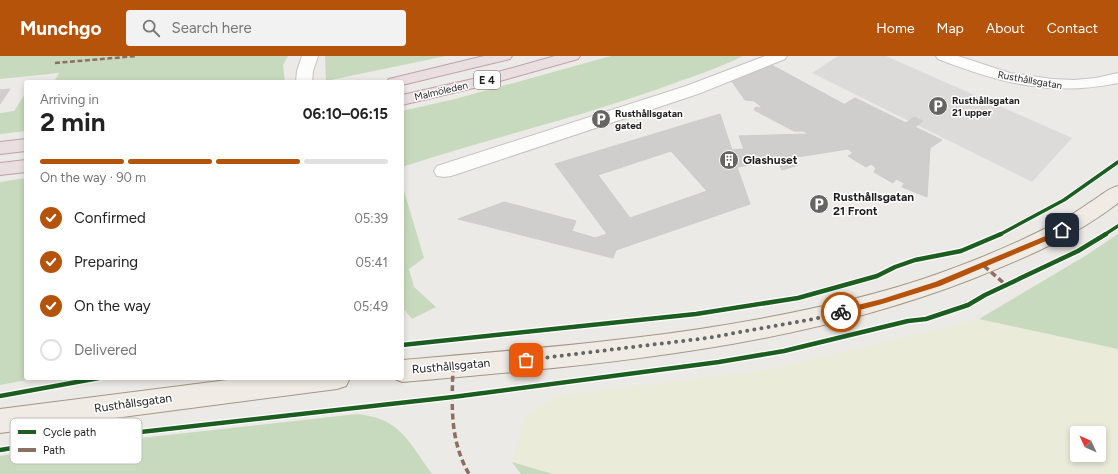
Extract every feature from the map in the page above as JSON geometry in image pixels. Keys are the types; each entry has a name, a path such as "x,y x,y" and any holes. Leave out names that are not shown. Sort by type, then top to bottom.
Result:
{"highway":[{"name":"Malmöleden","path":"403,80 504,56"},
{"name":"Malmöleden","path":"404,100 476,83 572,56"},
{"path":"0,148 24,145"},
{"path":"0,169 24,166"}],"main road":[{"name":"Rusthållsgatan","path":"404,370 555,357 707,338 814,319 918,290 984,266 1050,237 1098,208 1118,193"},
{"name":"Rusthållsgatan","path":"22,418 321,380"},
{"name":"Rusthållsgatan","path":"0,421 10,420"}],"street":[{"path":"304,80 305,71 310,56"},
{"name":"Rusthållsgatan","path":"944,56 997,75 1054,85 1081,85 1118,78"},
{"path":"444,171 692,90 773,59"}],"green space":[{"path":"0,56 288,56 283,65 285,80 55,80 59,73 0,79"},
{"path":"325,56 446,56 331,80 326,80"},
{"path":"611,56 743,56 702,73 629,99 404,166 404,111 455,99"},
{"path":"24,96 24,131 0,134 0,113 14,111"},
{"path":"24,178 24,380 27,380 0,385 0,182"},
{"path":"404,191 424,258 409,269 414,287 436,307 412,319 404,309"},
{"path":"1118,234 1118,349 979,319 1085,256"},
{"path":"979,319 1118,349 1118,474 553,474 512,462 524,416 560,395 767,370"},
{"path":"357,414 372,416 394,426 410,442 432,474 0,474 0,456 10,454 10,464 142,464 142,438"},
{"path":"512,462 553,474 521,474"}],"shaded area":[{"name":"Rusthållsgatan 21 upper","path":"838,56 886,56 1072,138 1032,182 812,73"}],"building":[{"name":"Glashuset","path":"766,62 851,108 845,104 855,98 906,123 914,117 923,121 915,127 942,140 930,148 927,197 902,187 904,183 896,179 893,183 874,172 876,168 871,164 866,167 848,156 853,153 848,149 791,158 795,159 798,165 782,170 778,162 782,160 737,167 750,204 616,250 613,258 458,219 504,202 576,221 572,231 595,238 607,234 555,164 720,114 732,150 744,149 739,136 808,134 804,131 794,131 754,110 756,107 763,108 754,101 745,100 726,73","holes":["671,151 707,191 630,218 598,175"]},
{"path":"10,89 0,104 0,90"}],"marked path":[{"path":"55,63 137,56"},
{"path":"984,266 1006,285"},
{"path":"453,366 452,408 454,436 462,462 469,474"}],"cycle path":[{"path":"404,345 696,314 798,298 877,276 895,267 915,260 961,251 986,241 1026,222 1064,200 1118,162"},
{"path":"142,432 453,397 719,362 784,351 908,321 926,319 968,305 985,295 1078,251 1118,226"},
{"path":"0,396 88,380"},
{"path":"0,450 10,448"}],"way so far":[{"path":"526,360 707,338 814,319 841,312"}],"place":[{"name":"Rusthållsgatan 21 upper","path":"938,106"},
{"name":"Rusthållsgatan gated","path":"601,119"},
{"name":"Glashuset","path":"729,160"},
{"name":"Rusthållsgatan 21 Front","path":"819,204"}],"route":[{"path":"841,312 882,302 937,284 984,266 1050,237 1062,230"}]}
